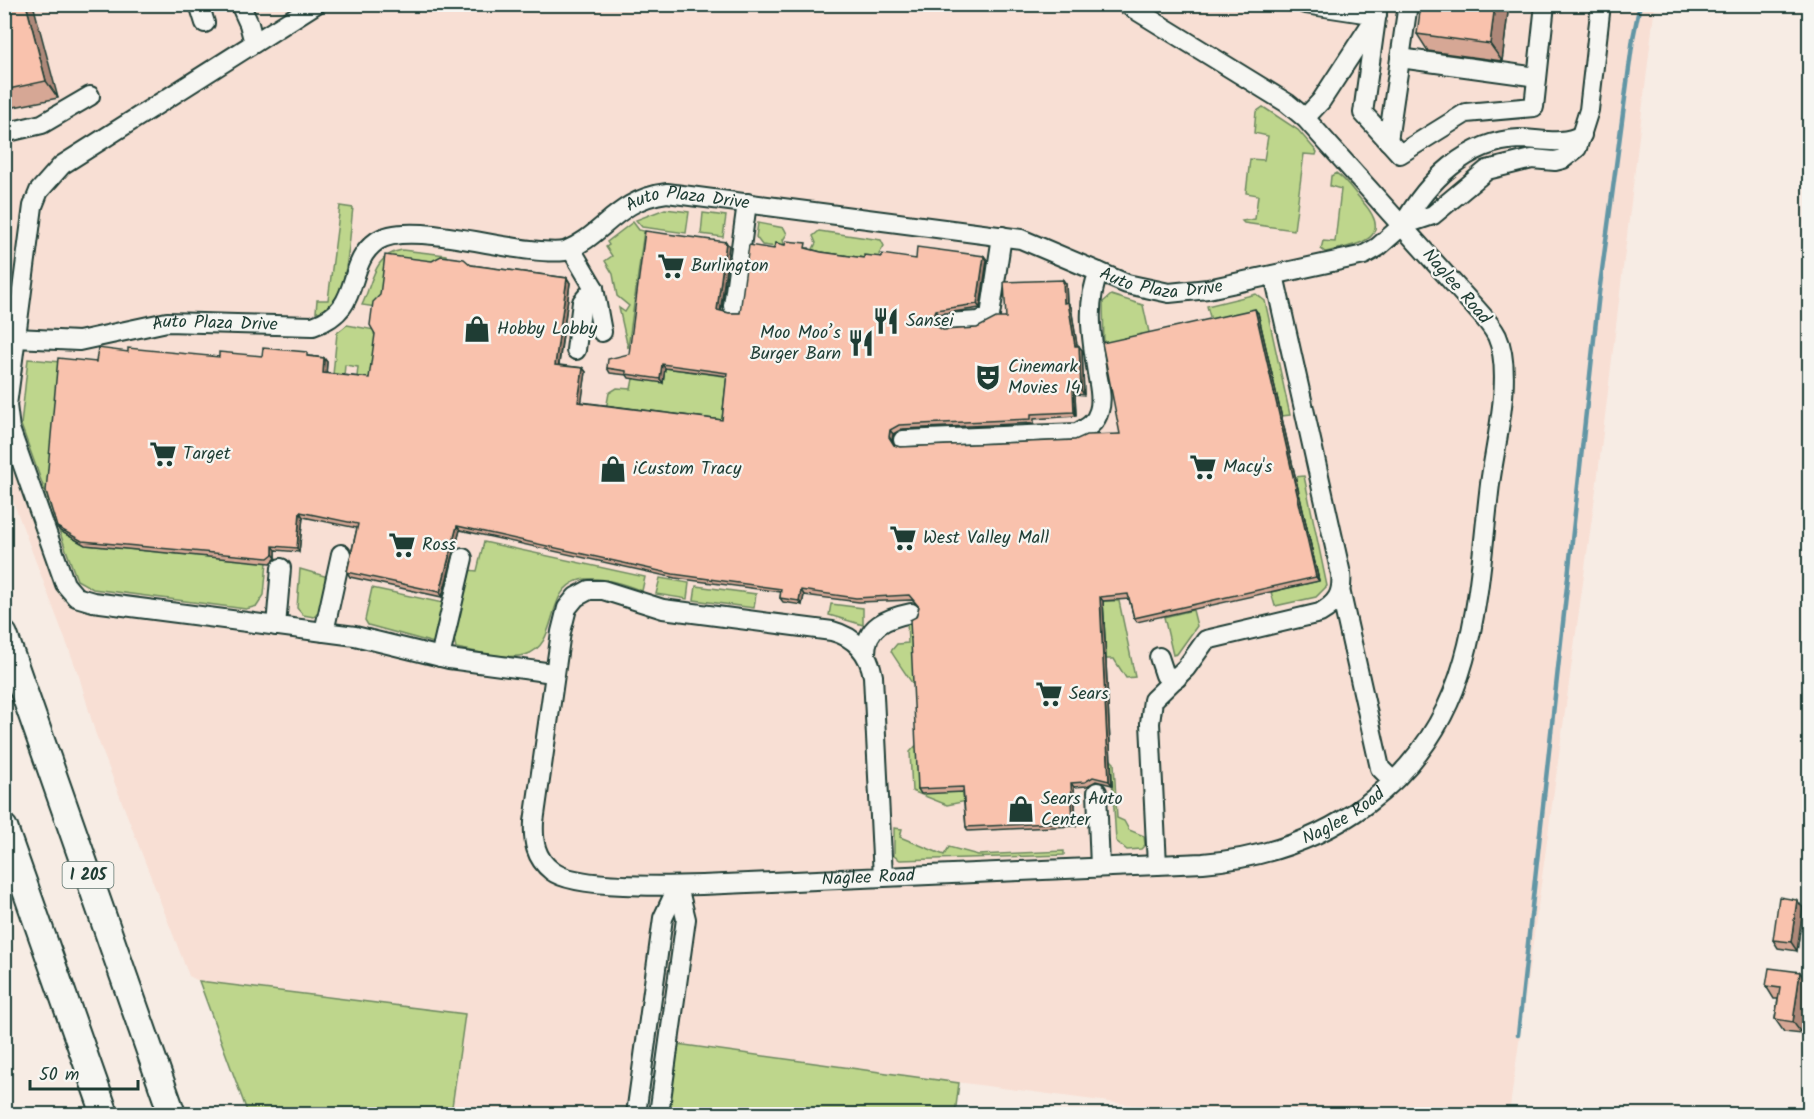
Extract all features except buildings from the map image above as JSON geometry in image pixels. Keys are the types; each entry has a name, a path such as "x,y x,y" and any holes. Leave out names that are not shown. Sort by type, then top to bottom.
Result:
{"highway":[{"name":"I 205","path":"4,634 172,1114"},
{"path":"4,828 105,1114"}],"street":[{"path":"199,4 205,23"},
{"path":"240,4 254,43"},
{"path":"316,4 62,165 39,191 33,206 15,338 8,396 10,429 65,584 76,597 93,602 370,638 440,657 522,671 553,673"},
{"name":"Naglee Road","path":"866,654 850,639 832,631 663,609 596,590 576,597 567,608 553,673 533,834 538,855 552,872 570,879 678,886 1157,865 1239,859 1288,847 1328,830 1350,816 1393,781 1418,753 1440,719 1464,660 1474,612 1503,368 1501,347 1490,325 1305,117 1287,102 1126,4"},
{"path":"1305,4 1378,10"},
{"path":"1388,141 1408,4"},
{"path":"1378,10 1363,113 1400,154 1466,113 1534,107 1545,4"},
{"name":"Auto Plaza Drive","path":"15,338 79,340 167,322 313,326 330,319 348,300 358,268 369,248 378,240 401,233 552,252 571,249 631,204 654,194 678,194 1002,236 1028,241 1127,284 1169,293 1208,289 1364,255 1378,247 1402,225 1433,215 1487,170 1514,162 1563,159 1577,148 1582,135 1588,110 1601,4"},
{"path":"1305,117 1322,101 1378,10"},
{"path":"1400,58 1537,77"},
{"path":"4,133 42,124 90,96"},
{"path":"733,306 747,203"},
{"path":"946,323 979,321 990,316 1002,236"},
{"path":"571,249 594,288 602,332"},
{"path":"903,441 1077,433 1091,426 1099,412 1101,397 1092,342 1090,302 1092,287 1099,272"},
{"path":"1274,275 1341,574 1341,594 1380,768 1393,781"},
{"path":"576,350 582,302 594,288"},
{"path":"324,632 341,554"},
{"path":"440,657 463,558"},
{"path":"276,626 281,568"},
{"path":"1157,865 1150,716 1153,700 1177,678 1202,644 1211,637 1320,613 1333,606 1341,594"},
{"path":"883,877 873,676 865,644 879,623 892,617 911,613"},
{"path":"1159,657 1165,675 1177,678"},
{"path":"1097,792 1100,867"},
{"path":"636,1114 663,918 678,886"},
{"path":"658,1114 686,919 678,886"}],"shaded area":[{"name":"West Valley Mall","path":"4,5 1655,5 1597,482 1509,1114 1200,1114 638,1040 627,1114 451,1114 465,1014 199,981 189,976 95,732 79,676 5,480"}],"green space":[{"path":"1263,107 1298,130 1317,152 1316,155 1304,154 1294,230 1242,221 1255,219 1258,195 1246,193 1250,159 1264,160 1268,136 1254,133 1256,112"},
{"path":"1336,173 1347,182 1372,214 1375,224 1374,232 1360,243 1325,252 1321,249 1323,241 1335,242 1341,189 1330,186 1331,176"},
{"path":"340,206 353,208 346,269 336,299 327,308 316,312 317,300 328,300"},
{"path":"665,209 689,212 686,233 642,227 636,220"},
{"path":"703,213 726,216 723,237 701,234"},
{"path":"633,222 639,230 644,231 628,348 619,308 625,312 629,306 617,296 613,274 605,261 612,256 606,247 609,245 607,242"},
{"path":"758,223 784,228 787,234 783,240 785,248 762,245 756,237"},
{"path":"819,231 881,240 884,246 879,254 881,261 811,253 816,243 813,236"},
{"path":"402,250 446,255 447,260 383,300 376,307 362,305 375,271 385,257"},
{"path":"1256,294 1265,301 1290,415 1282,416 1212,324 1207,306"},
{"path":"1111,295 1143,305 1150,337 1104,347 1103,302"},
{"path":"347,325 375,330 374,334 377,335 372,378 357,377 358,367 345,365 344,376 333,375 337,333"},
{"path":"28,359 61,362 60,531 85,545 267,562 264,595 257,606 246,609 93,589 77,580 21,425"},
{"path":"665,368 731,377 725,425 606,409 609,393 617,388 631,389 633,379"},
{"path":"1304,476 1327,586 1316,597 1275,606 1271,592 1319,581 1295,477"},
{"path":"484,542 645,577 642,591 605,580 581,580 566,588 558,601 547,633 539,647 525,655 500,656 456,648 453,634 468,570 477,571"},
{"path":"300,569 328,577 322,609 314,617 303,615 297,608"},
{"path":"660,578 689,583 687,599 656,594"},
{"path":"696,586 756,594 754,608 694,600"},
{"path":"372,588 443,603 434,643 368,625 365,620"},
{"path":"1103,601 1119,601 1135,677 1126,678 1114,659 1106,659"},
{"path":"831,604 863,608 863,625 829,615"},
{"path":"1193,610 1197,626 1177,654 1173,655 1164,617"},
{"path":"907,620 913,620 916,688 891,651 897,644 908,643"},
{"path":"919,742 966,791 967,801 947,805 912,791 910,752"},
{"path":"1111,760 1114,763 1117,818 1124,821 1129,830 1144,836 1145,845 1141,849 1127,850 1116,841"},
{"path":"894,828 902,829 900,837 944,855 949,847 978,855 1064,851 1064,855 900,860 894,856"},
{"path":"199,981 465,1014 451,1114 248,1114"},
{"path":"677,1044 959,1083 955,1114 668,1114"}],"waterway":[{"path":"1518,1035 1599,293 1633,38 1640,4"}],"place":[{"name":"Burlington","path":"671,266"},
{"name":"Sansei","path":"886,321"},
{"name":"Hobby Lobby","path":"477,329"},
{"name":"Moo Moo’s Burger Barn","path":"861,343"},
{"name":"Cinemark Movies 14","path":"988,377"},
{"name":"Target","path":"163,454"},
{"name":"Macy's","path":"1203,467"},
{"name":"iCustom Tracy","path":"613,469"},
{"name":"West Valley Mall","path":"903,538"},
{"name":"Ross","path":"402,545"},
{"name":"Sears","path":"1049,694"},
{"name":"Sears Auto Center","path":"1021,809"}]}
